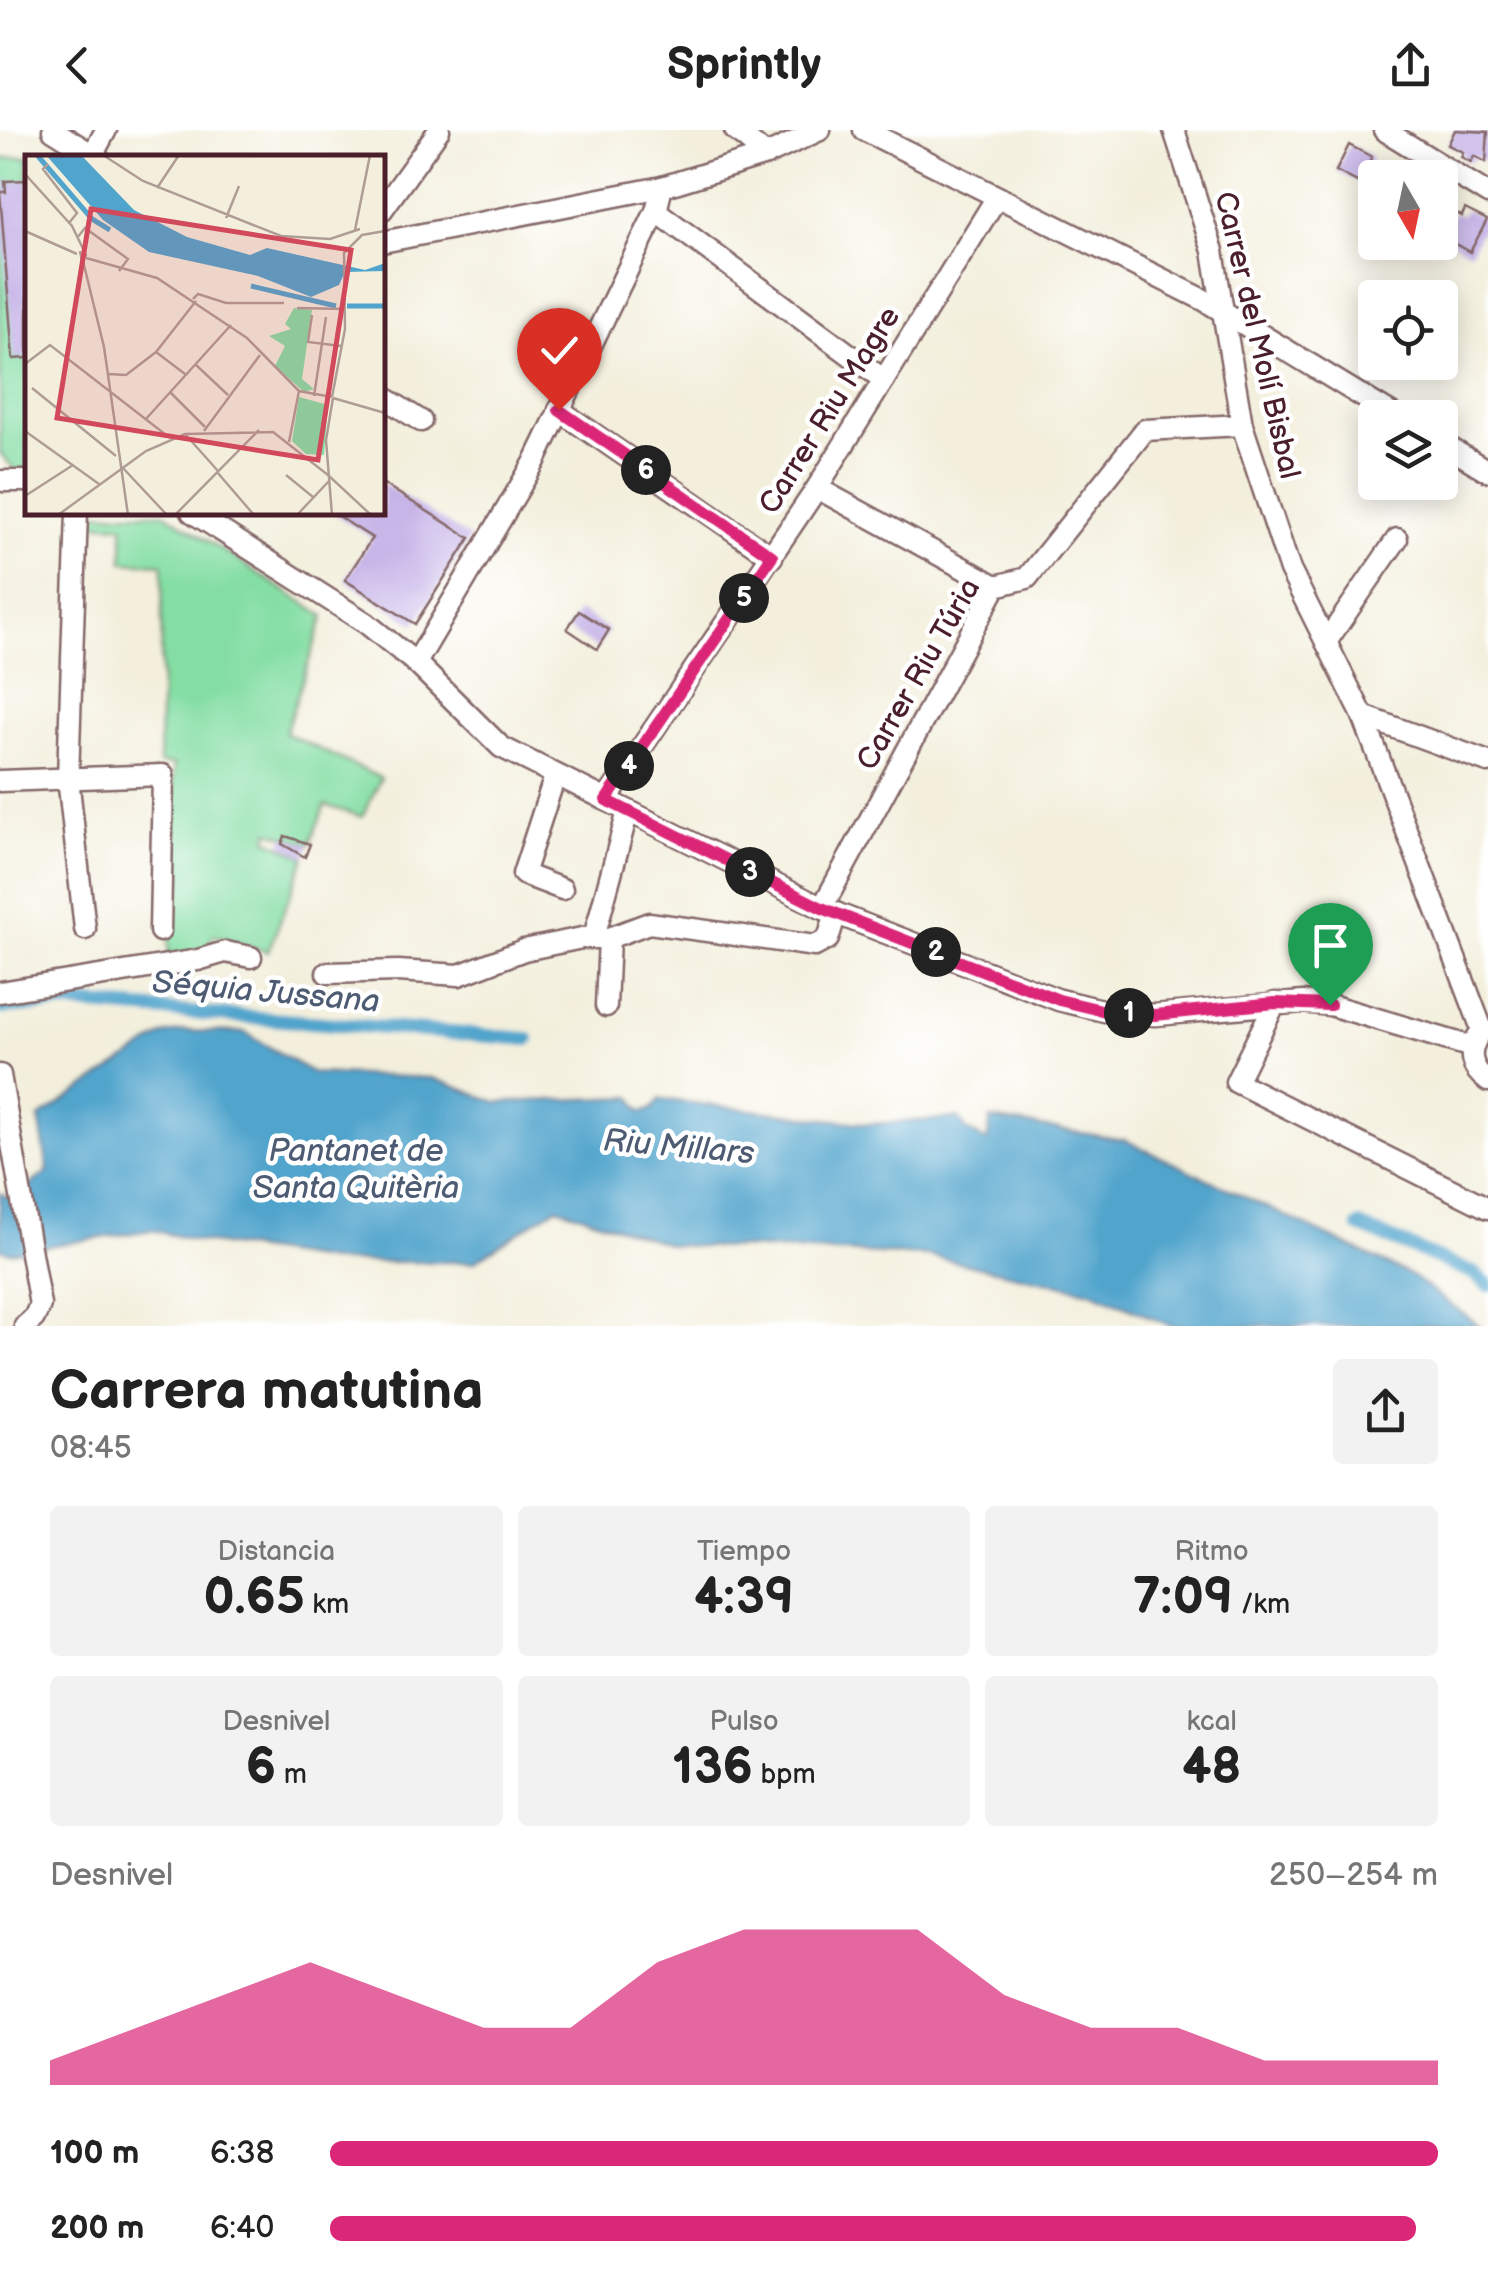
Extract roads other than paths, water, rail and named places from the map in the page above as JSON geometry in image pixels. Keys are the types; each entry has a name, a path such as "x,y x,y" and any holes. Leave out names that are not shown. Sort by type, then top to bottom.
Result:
{"street":[{"path":"53,130 93,155"},
{"path":"95,155 106,130"},
{"path":"385,206 440,130"},
{"path":"736,130 766,155"},
{"path":"385,242 662,187 766,155 820,130"},
{"path":"864,130 1204,300 1368,400"},
{"name":"Carrer del Molí Bisbal","path":"1174,130 1212,251 1242,425 1290,570 1363,716 1481,1036 1474,1067 1488,1081"},
{"path":"1384,130 1488,194"},
{"path":"416,664 534,463 656,211 662,187"},
{"name":"Carrer Riu Magre","path":"606,800 817,488 997,196"},
{"path":"656,211 884,380"},
{"path":"385,398 421,422"},
{"path":"559,410 772,556"},
{"name":"Carrer Riu Túria","path":"602,937 658,924 816,946 828,939 829,910 996,586 1027,578 1145,430 1242,425"},
{"path":"1458,453 1488,471"},
{"path":"817,488 996,586"},
{"path":"77,515 68,778 85,929"},
{"path":"197,515 366,623 416,664 501,747 829,910 1059,1000 1105,1011 1155,1015 1275,1003 1330,1005 1481,1036"},
{"path":"1326,642 1397,539"},
{"path":"1363,716 1488,762"},
{"path":"0,782 163,775 160,931"},
{"path":"555,776 523,874 562,889"},
{"path":"606,1006 602,937 628,811"},
{"path":"326,973 398,971 459,975 524,950 602,937"},
{"path":"0,992 198,960 218,953 251,957"},
{"path":"1275,1003 1236,1082 1488,1208"},
{"path":"0,1075 40,1305 34,1318 24,1326"}],"water":[{"name":"Pantanet de Santa Quitèria","path":"184,1031 244,1032 313,1073 432,1078 497,1102 632,1097 641,1111 652,1109 660,1099 869,1124 959,1118 966,1130 987,1141 991,1119 1125,1140 1412,1276 1480,1326 1171,1326 1091,1291 929,1256 670,1245 557,1207 474,1262 336,1262 197,1241 152,1230 10,1252 0,1249 0,1193 12,1199 48,1171 39,1118 163,1035"}],"waterway":[{"name":"Séquia Jussana","path":"0,1008 65,1003 528,1039"},
{"path":"1359,1226 1473,1273 1488,1285"}],"water label":[{"name":"Riu Millars","path":"679,1146"}]}
